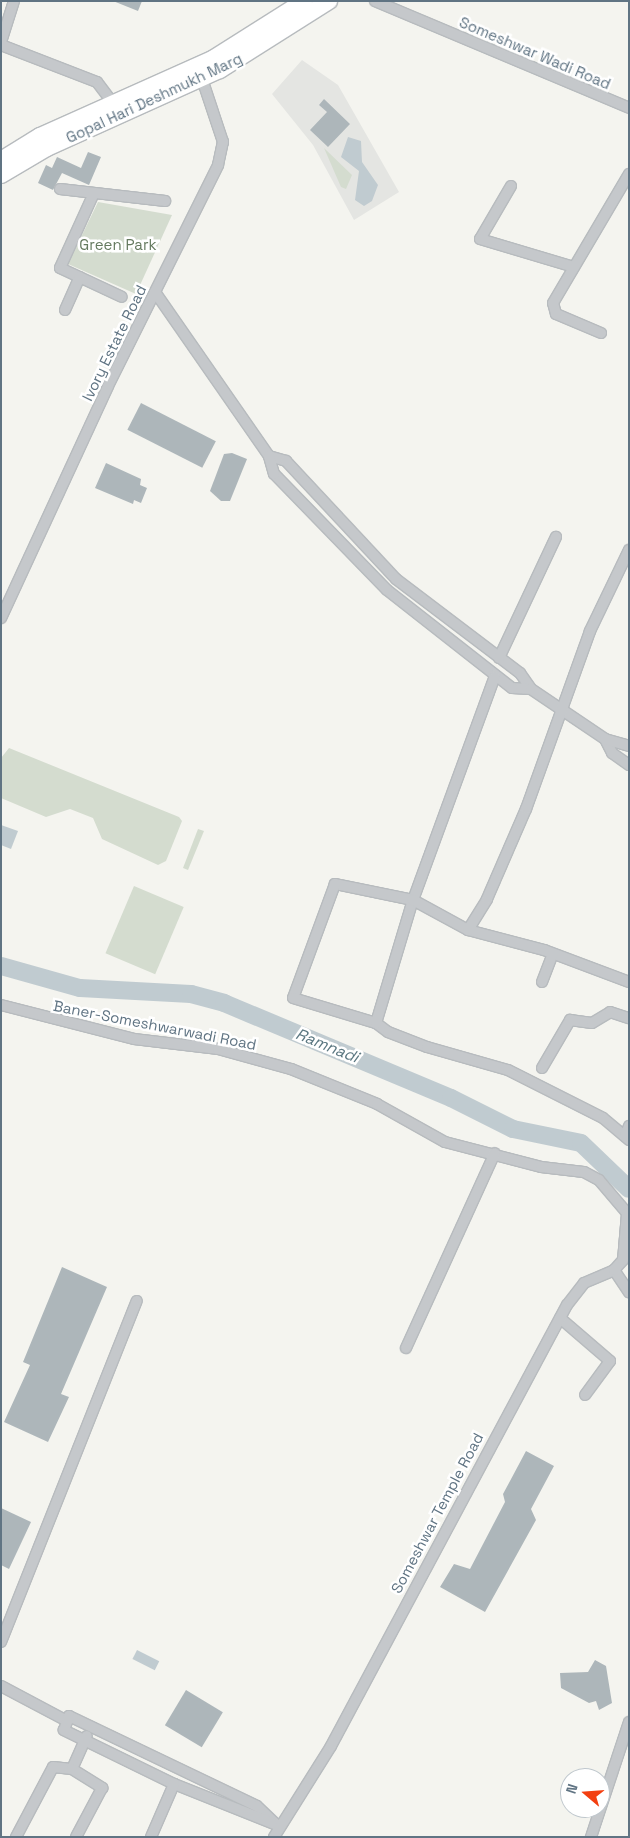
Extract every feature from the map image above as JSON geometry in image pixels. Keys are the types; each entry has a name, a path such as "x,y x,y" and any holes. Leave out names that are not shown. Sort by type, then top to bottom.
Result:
{"main road":[{"name":"Gopal Hari Deshmukh Marg","path":"1,175 113,102 214,58 304,1"},
{"name":"Gopal Hari Deshmukh Marg","path":"1,160 77,126 202,79 329,1"}],"street":[{"path":"14,1 1,44 97,82 113,102"},
{"name":"Someshwar Wadi Road","path":"375,1 629,108"},
{"name":"Ivory Estate Road","path":"1,618 155,292 218,165 223,142 202,79"},
{"path":"601,333 553,310 574,267 629,174"},
{"path":"511,186 480,239 574,267"},
{"path":"60,188 165,201"},
{"path":"94,193 60,268 122,297"},
{"path":"65,310 80,277"},
{"path":"155,292 269,456 274,474 387,590 512,688 532,689"},
{"path":"269,456 286,460 396,579 520,673 532,689 604,740 629,746"},
{"path":"499,658 556,536"},
{"path":"468,930 504,865 560,709 629,550"},
{"path":"376,1023 412,900 495,676"},
{"path":"604,740 612,753 629,765"},
{"path":"627,1138 603,1118 508,1070 428,1048 388,1032 376,1023 293,998 335,884 412,900 468,930 553,954 629,982"},
{"path":"542,982 553,954"},
{"name":"Baner-Someshwarwadi Road","path":"1,1005 125,1037 218,1049 291,1068 377,1104 445,1142 540,1167 584,1172 599,1180 628,1212"},
{"path":"542,1068 570,1020 592,1023 610,1012 629,1018"},
{"path":"627,1138 629,1126"},
{"path":"406,1348 495,1154"},
{"path":"628,1212 626,1249 614,1270 629,1292"},
{"name":"Someshwar Temple Road","path":"277,1825 288,1819 331,1746 560,1318 584,1283 614,1270"},
{"path":"1,1642 137,1301"},
{"path":"560,1318 610,1361 585,1395"},
{"path":"1,1686 67,1721"},
{"path":"69,1716 256,1806 277,1825 174,1784 64,1730 69,1716"},
{"path":"591,1837 629,1722"},
{"path":"72,1769 92,1727"},
{"path":"16,1837 53,1766 72,1769 102,1788 76,1837"},
{"path":"151,1837 174,1784"},
{"path":"274,1837 277,1825"}],"shaded area":[{"path":"302,60 338,85 399,192 354,220 313,145 272,94"},
{"path":"348,137 361,141 362,162 378,185 372,201 364,206 355,200 359,171 341,157"},
{"path":"1,825 18,831 11,849 1,845"},
{"path":"137,1650 159,1661 155,1670 132,1659"}],"green space":[{"path":"324,148 352,175 346,189 341,187"},
{"name":"Green Park","path":"98,202 172,215 136,294 68,264"},
{"path":"9,748 179,817 182,821 166,861 158,865 102,839 93,818 70,809 46,817 1,798 1,758"},
{"path":"198,829 204,831 188,870 183,868"},
{"path":"134,886 184,907 155,974 105,953"}],"building":[{"path":"113,1 142,1 138,11"},
{"path":"324,99 350,124 328,147 310,130 327,112 319,105"},
{"path":"88,152 101,157 89,185 62,173 53,190 38,183 46,165 52,168 57,157 81,168"},
{"path":"141,403 216,441 202,468 127,430"},
{"path":"232,453 247,459 230,501 221,501 210,491 224,454"},
{"path":"106,463 141,479 140,485 147,488 141,503 134,500 133,504 95,488"},
{"path":"62,1267 107,1287 61,1394 69,1397 48,1442 4,1422 30,1365 23,1362"},
{"path":"526,1451 554,1466 531,1509 536,1520 485,1612 440,1587 454,1564 470,1569 505,1502 503,1494"},
{"path":"1,1508 31,1522 9,1569 1,1565"},
{"path":"595,1660 606,1666 612,1703 599,1710 596,1701 589,1703 561,1688 560,1673 588,1672"},
{"path":"186,1690 223,1712 202,1747 165,1725"}],"waterway":[{"name":"Ramnadi","path":"1,966 80,988 191,994 224,1003 451,1098 513,1129 581,1143 629,1189"}]}
